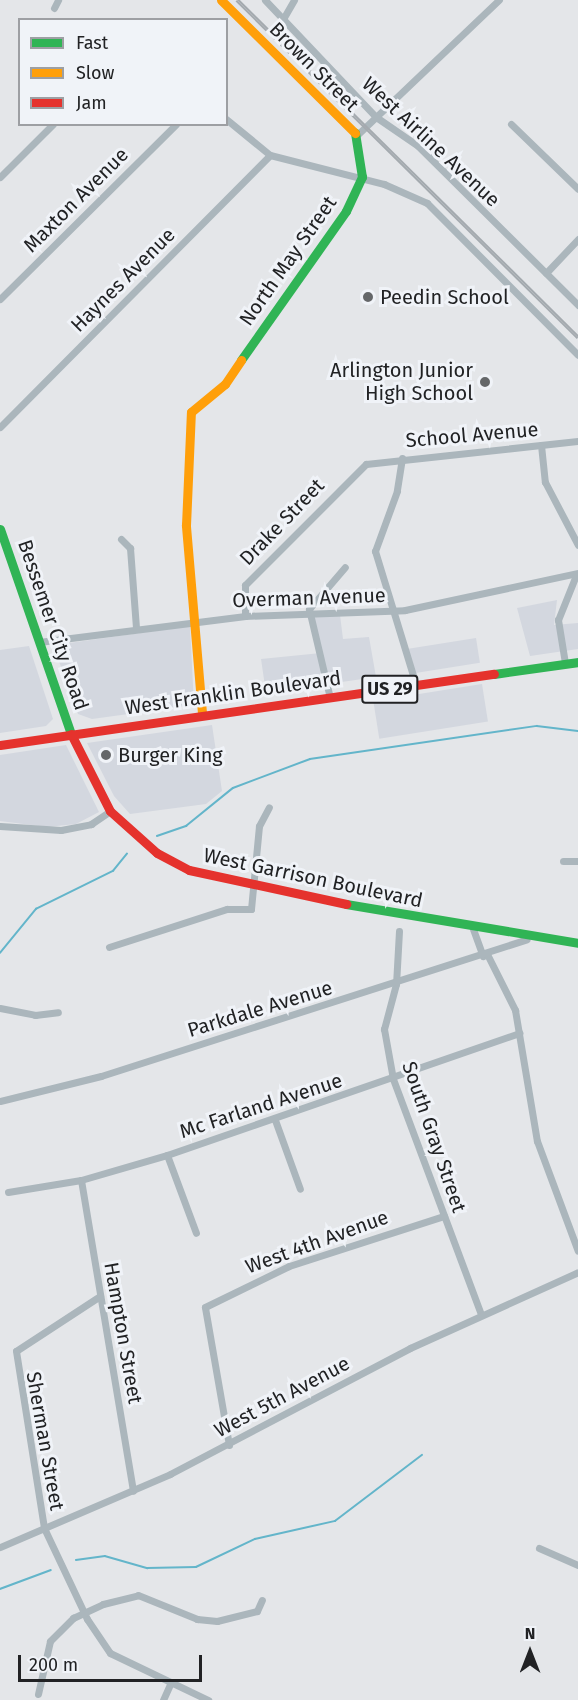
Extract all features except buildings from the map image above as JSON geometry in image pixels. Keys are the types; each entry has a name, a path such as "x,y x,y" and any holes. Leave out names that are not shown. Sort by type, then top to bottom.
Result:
{"main road":[{"name":"Brown Street","path":"221,0 357,135"},
{"path":"357,135 362,177"},
{"name":"North May Street","path":"194,621 185,493 191,412 225,384 281,297 346,211 362,177"},
{"name":"Bessemer City Road","path":"0,529 71,734"},
{"path":"194,621 202,713"},
{"name":"West Franklin Boulevard","path":"0,745 202,713 330,698 578,662"},
{"name":"West Garrison Boulevard","path":"71,734 94,788 110,812 170,861 202,875 527,939 578,943"}],"street":[{"path":"54,9 58,0"},
{"name":"West Airline Avenue","path":"265,0 376,117 402,132 578,305"},
{"path":"283,19 294,0"},
{"path":"357,135 499,0"},
{"path":"228,121 270,155 362,177 427,203 578,355"},
{"path":"511,124 578,189"},
{"path":"0,177 51,126"},
{"name":"Maxton Avenue","path":"0,299 174,126"},
{"name":"Haynes Avenue","path":"0,427 270,155"},
{"path":"546,273 578,239"},
{"name":"School Avenue","path":"369,463 578,441"},
{"path":"541,445 545,482 578,545"},
{"path":"402,458 397,491 375,551 416,685"},
{"name":"Drake Street","path":"245,616 245,585 369,463"},
{"path":"121,539 130,548 136,628"},
{"path":"330,698 309,615 312,604 345,567"},
{"path":"566,663 558,620 577,574"},
{"name":"Overman Avenue","path":"39,642 245,616 392,611 577,574"},
{"path":"110,947 227,909 249,910 254,887 259,826 268,807"},
{"path":"0,826 61,830 110,812"},
{"path":"563,861 578,861"},
{"path":"473,929 485,955 512,1001 537,1141 578,1251"},
{"name":"South Gray Street","path":"399,931 396,984 384,1029 393,1079 481,1314"},
{"name":"Parkdale Avenue","path":"0,1101 101,1076 396,984 527,939"},
{"path":"0,1008 34,1015 58,1012"},
{"name":"Mc Farland Avenue","path":"8,1192 81,1180 167,1155 275,1120 519,1033"},
{"path":"275,1120 300,1189"},
{"path":"167,1155 196,1233"},
{"name":"Hampton Street","path":"81,1180 133,1491"},
{"name":"West 4th Avenue","path":"229,1445 205,1307 289,1266 444,1216"},
{"name":"West 5th Avenue","path":"0,1547 133,1491 229,1445 481,1314 578,1272"},
{"name":"Sherman Street","path":"100,1296 16,1351 18,1386 44,1528 83,1612 110,1653 170,1684 208,1700"},
{"path":"539,1548 578,1565"},
{"path":"38,1695 50,1641 83,1612 138,1595 197,1619 231,1620 257,1611 262,1600"},
{"path":"163,1700 170,1684"}],"shaded area":[{"path":"557,600 554,625 578,623 578,649 530,656 517,608"},
{"path":"340,615 343,639 369,637 376,677 266,693 261,659 321,653 314,617"},
{"path":"190,626 194,705 92,719 78,714 56,653 62,644"},
{"path":"476,638 480,663 411,674 407,649"},
{"path":"29,646 53,719 46,726 0,733 0,650"},
{"path":"482,684 488,722 379,739 373,701"},
{"path":"212,725 222,791 206,804 130,814 114,796 87,743"},
{"path":"66,745 99,812 76,824 47,827 0,821 0,755"}],"waterway":[{"path":"157,836 186,826 233,788 310,759 537,726 578,731"},
{"path":"0,953 36,909 113,871 127,854"},
{"path":"76,1560 105,1556 147,1568 196,1567 255,1539 335,1521 422,1455"},
{"path":"0,1589 51,1570"}],"railway":[{"path":"237,0 578,338"}],"traffic: fast":[{"path":"241,360 346,211 362,177 355,133"},
{"path":"0,529 71,734"},
{"path":"494,674 578,662"},
{"path":"346,904 578,943"}],"traffic: slow":[{"path":"221,0 355,133"},
{"path":"202,713 186,525 191,412 225,384 241,360"}],"traffic: jam":[{"path":"0,745 494,674"},
{"path":"71,734 110,811 157,853 189,870 346,904"}],"place":[{"name":"Peedin School","path":"368,297"},
{"name":"Arlington Junior High School","path":"485,382"},
{"name":"Burger King","path":"106,755"}]}
